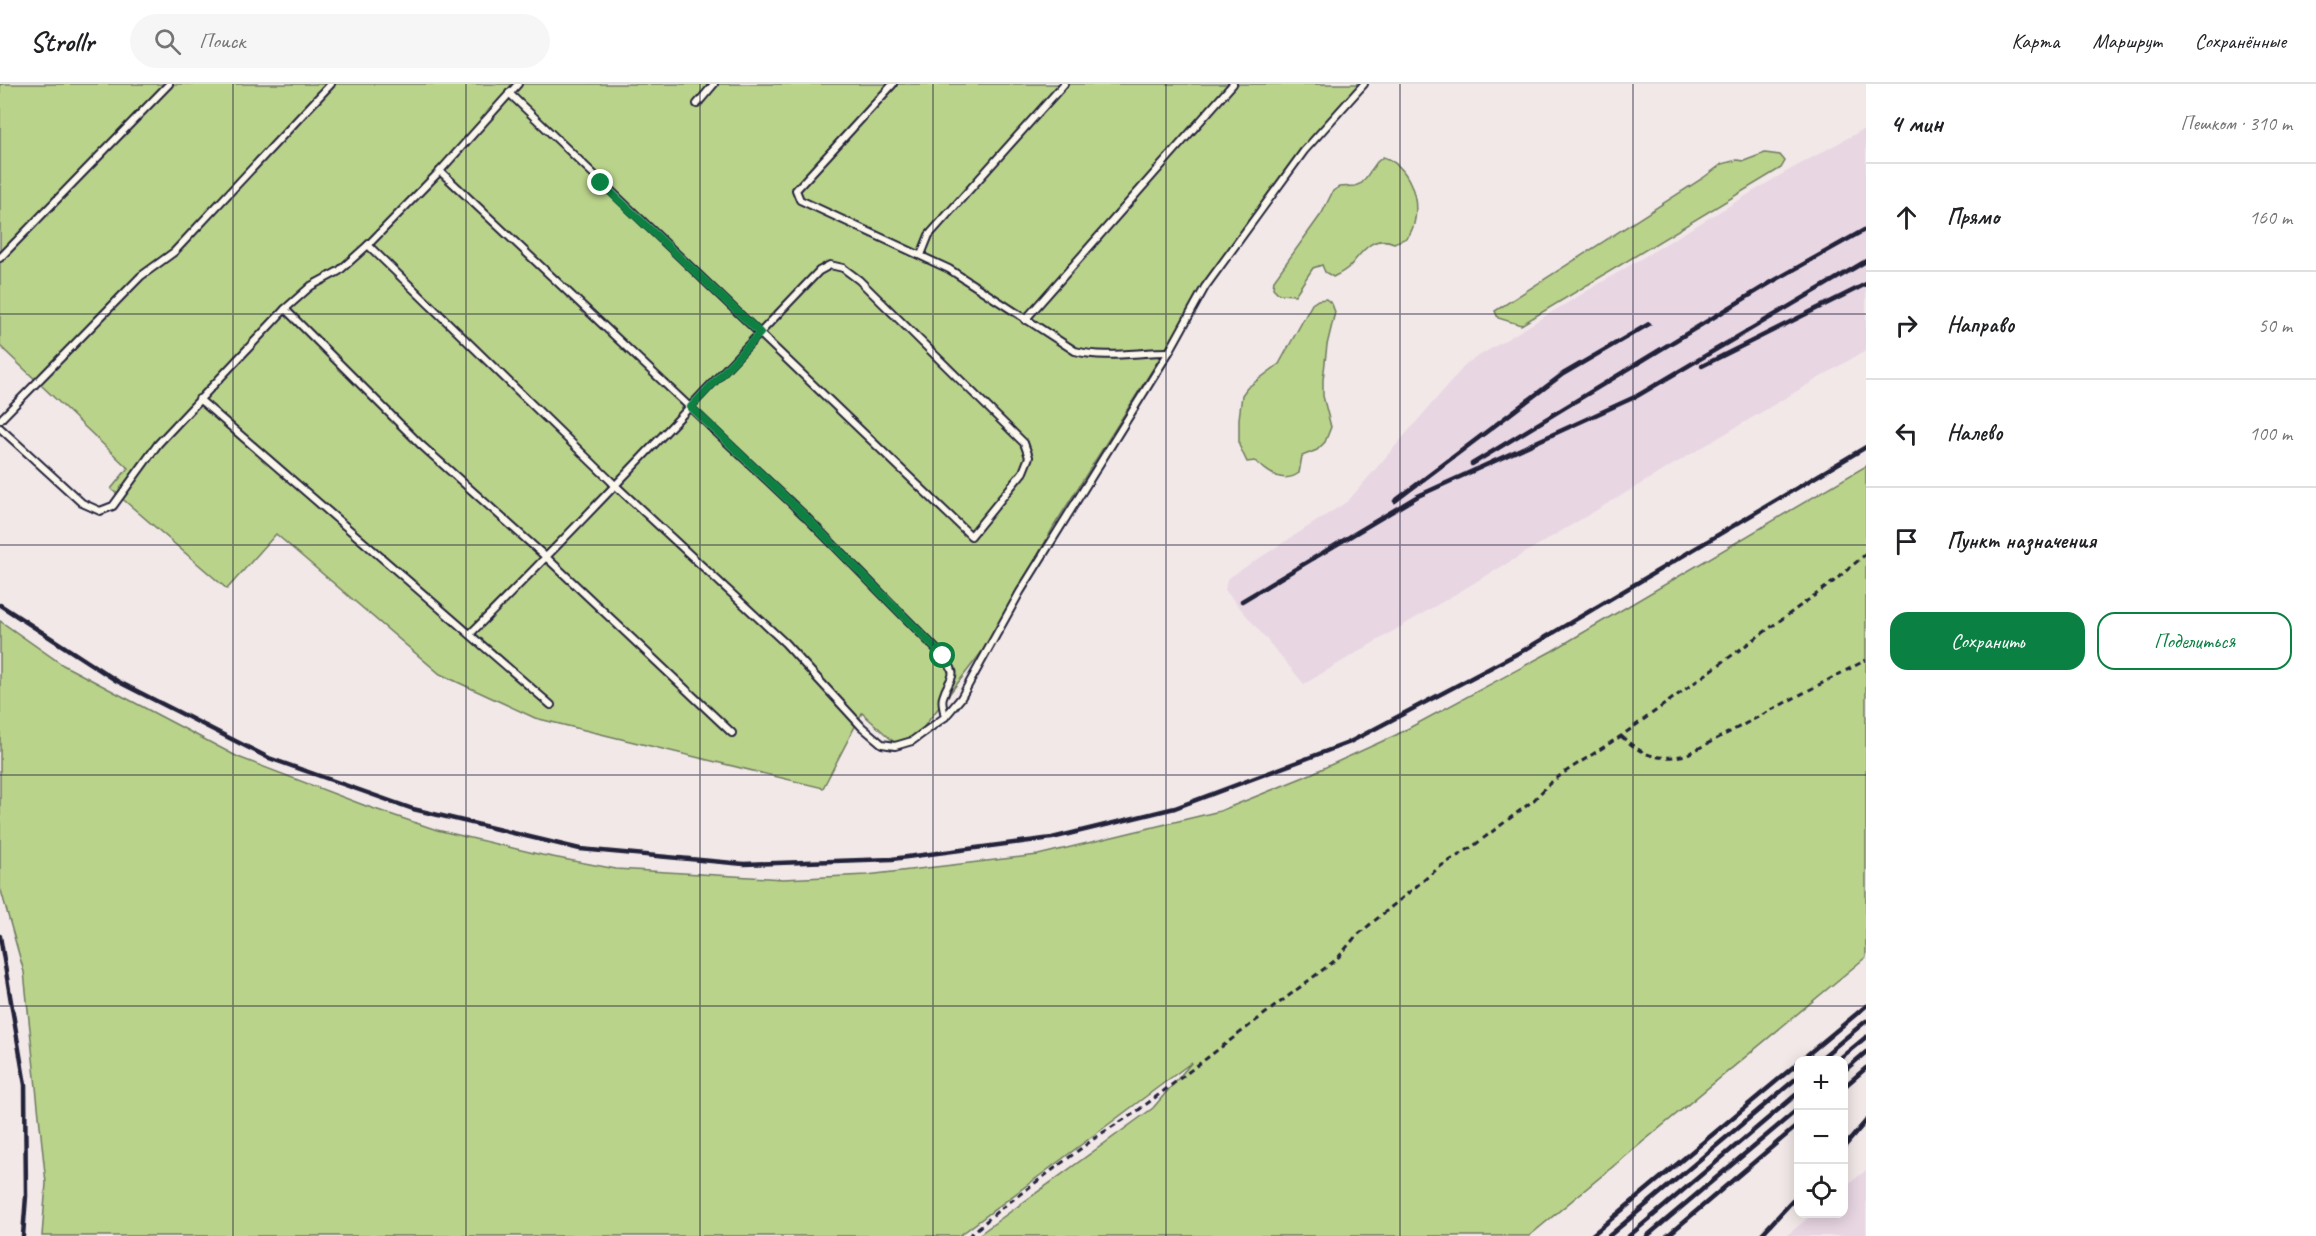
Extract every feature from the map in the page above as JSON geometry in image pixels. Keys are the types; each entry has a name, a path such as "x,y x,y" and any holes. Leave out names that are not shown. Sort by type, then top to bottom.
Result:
{"lane":[{"path":"0,258 169,84"},
{"path":"0,420 141,276 174,252 331,84"},
{"path":"0,428 82,503 100,511 113,506 158,444 285,309 311,286 339,271 368,245 440,171 518,84"},
{"path":"697,104 714,84"},
{"path":"893,84 796,190 800,200 949,269 1075,351 1089,354 1122,355 1168,352"},
{"path":"921,255 929,235 1064,84"},
{"path":"1025,320 1233,84"},
{"path":"368,245 616,486 785,643 862,727 882,744 895,746 912,741 945,717 961,698 1020,592 1168,352 1205,287 1304,151 1364,84"},
{"path":"470,634 547,558 760,333 819,272 831,265 843,268 859,280 1024,443 1029,457 1023,472 971,536 760,333 509,93"},
{"path":"440,171 805,516 943,656 951,666 953,678 942,698 945,717"},
{"path":"285,309 420,444 547,558 732,733"},
{"path":"199,399 551,705"}],"path":[{"path":"969,1236 999,1210 1099,1135 1146,1105 1337,959 1356,936 1441,866 1472,848 1534,800 1564,772 1621,736 1833,582 1866,554"},
{"path":"1621,736 1650,757 1666,759 1686,755 1866,660"}],"shaded area":[{"path":"1866,128 1866,350 1304,684 1225,590 1227,579 1348,501 1467,363 1784,173"},
{"path":"1866,1170 1866,1236 1786,1236 1808,1218 1848,1218 1848,1185"}],"green space":[{"path":"0,84 1361,84 1301,150 1166,348 1054,526 991,640 916,737 895,743 862,713 823,788 535,718 440,674 276,534 227,589 111,489 128,468 0,346"},
{"path":"1765,153 1780,155 1785,161 1781,168 1521,325 1498,318 1495,311 1722,164 1737,160 1744,161"},
{"path":"1383,157 1400,168 1411,184 1415,214 1410,234 1394,243 1380,241 1374,243 1364,250 1348,268 1333,277 1325,272 1322,265 1313,268 1295,295 1279,294 1273,288 1274,280 1322,213 1333,191 1339,187 1362,183"},
{"path":"1326,299 1332,304 1335,312 1327,345 1323,380 1323,396 1331,427 1325,442 1317,450 1302,456 1299,473 1287,478 1276,476 1255,461 1247,462 1239,445 1242,395 1247,388 1279,364 1312,304"},
{"path":"1866,466 1866,957 1529,1236 977,1236 1153,1108 1192,1062 959,1236 42,1236 46,1183 24,972 0,887 0,621 63,665 238,757 366,806 437,830 542,855 616,869 783,879 867,875 1038,855 1220,811 1304,777 1396,735 1552,651"}],"railway":[{"path":"1472,464 1770,283 1866,229"},
{"path":"1242,601 1418,496 1637,396 1866,261"},
{"path":"1702,366 1866,284"},
{"path":"1395,501 1563,374 1649,324"},
{"path":"0,605 117,681 269,758 413,809 580,849 744,864 892,859 1052,838 1175,808 1348,743 1526,649 1866,447"},
{"path":"0,936 25,1085 26,1196 23,1236"},
{"path":"1806,1056 1866,1006"},
{"path":"1824,1056 1866,1021"},
{"path":"1843,1056 1866,1037"},
{"path":"1848,1068 1866,1052"},
{"path":"1591,1236 1794,1066"},
{"path":"1848,1084 1866,1068"},
{"path":"1609,1236 1794,1080"},
{"path":"1629,1236 1794,1096"},
{"path":"1647,1236 1797,1110"},
{"path":"1848,1142 1866,1121"},
{"path":"1667,1236 1794,1128"},
{"path":"1760,1236 1794,1199"}],"route":[{"path":"601,183 760,333 691,407 805,516 943,656"}]}
